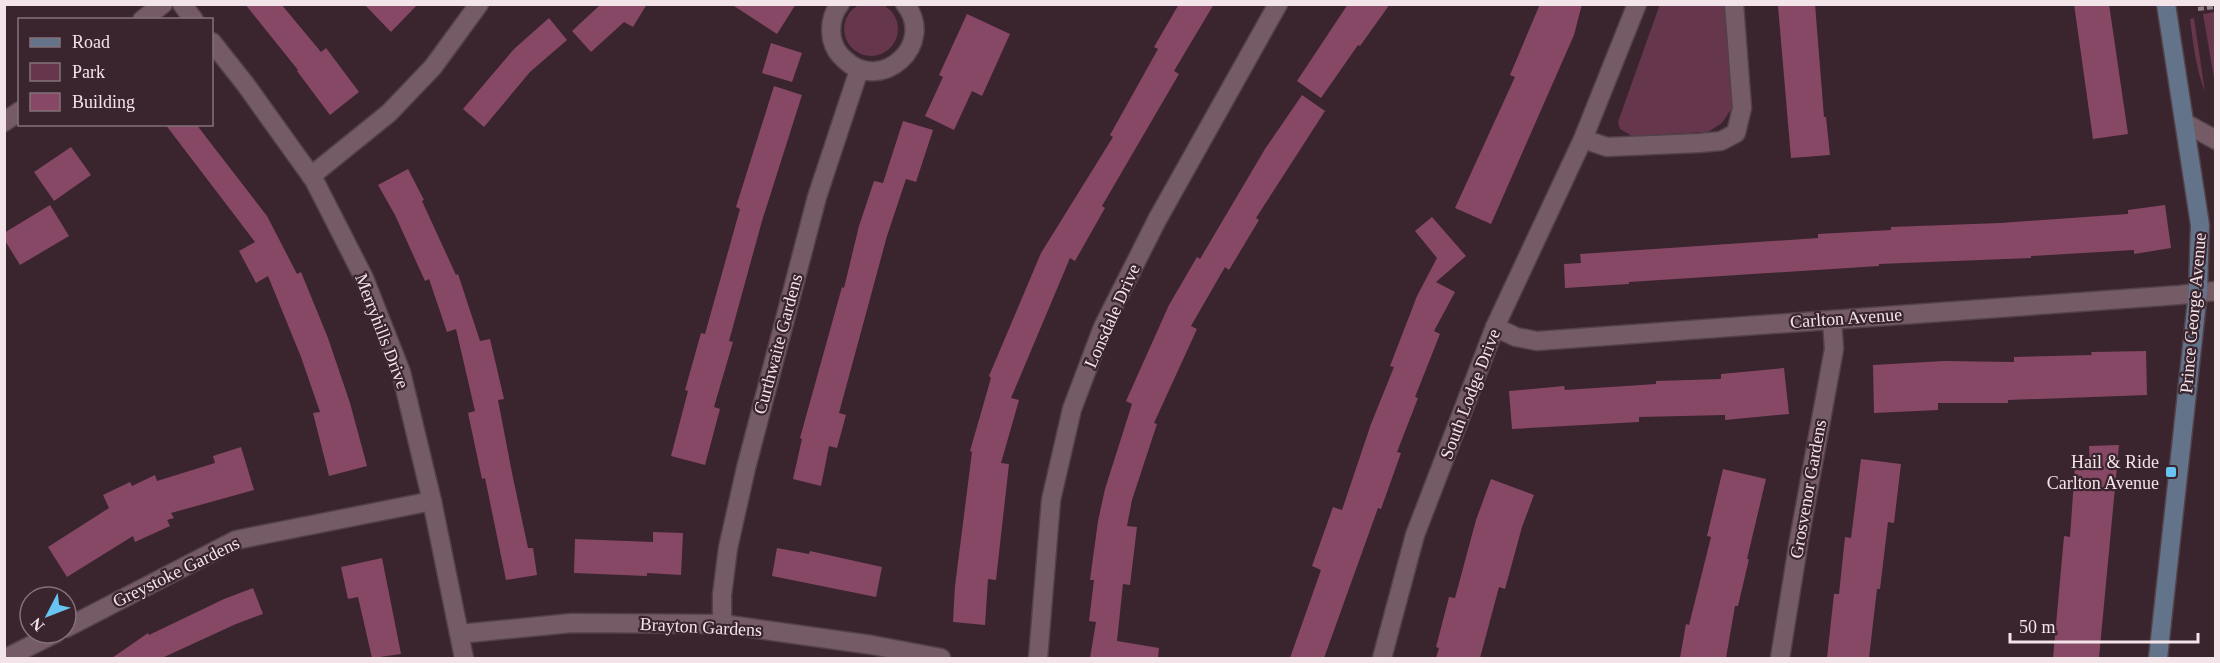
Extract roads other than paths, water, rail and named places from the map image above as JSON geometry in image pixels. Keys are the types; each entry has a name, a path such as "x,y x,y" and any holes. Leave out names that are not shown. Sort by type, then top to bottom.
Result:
{"street":[{"path":"145,18 163,4"},
{"path":"182,4 192,18"},
{"path":"311,176 339,156 434,67 479,4"},
{"path":"840,4 832,20 833,44 848,64 859,70 871,72 895,65 911,46 914,34 913,22 905,4"},
{"name":"Lonsdale Drive","path":"1038,658 1052,500 1072,409 1103,327 1157,220 1278,4"},
{"name":"South Lodge Drive","path":"1382,658 1415,535 1495,327 1583,139 1637,4"},
{"path":"1583,139 1606,147 1721,141 1736,133 1742,108 1734,4"},
{"name":"Prince George Avenue","path":"2158,658 2207,291 2200,225 2166,4"},
{"name":"Merryhills Drive","path":"213,43 311,176 364,278 401,372 432,501 464,658"},
{"name":"Curthwaite Gardens","path":"723,624 722,594 728,548 749,457 817,197 859,70"},
{"path":"4,122 18,112"},
{"path":"2185,123 2216,140"},
{"name":"Carlton Avenue","path":"1495,327 1516,337 1537,341 2179,295 2207,291"},
{"name":"Grosvenor Gardens","path":"1780,658 1834,349 1832,320"},
{"name":"Greystoke Gardens","path":"78,622 236,540 432,501"},
{"name":"Brayton Gardens","path":"459,634 572,623 723,624 872,645 941,658"},
{"path":"6,658 32,645"}],"place":[{"name":"Hail & Ride Carlton Avenue","path":"2171,472"}]}
